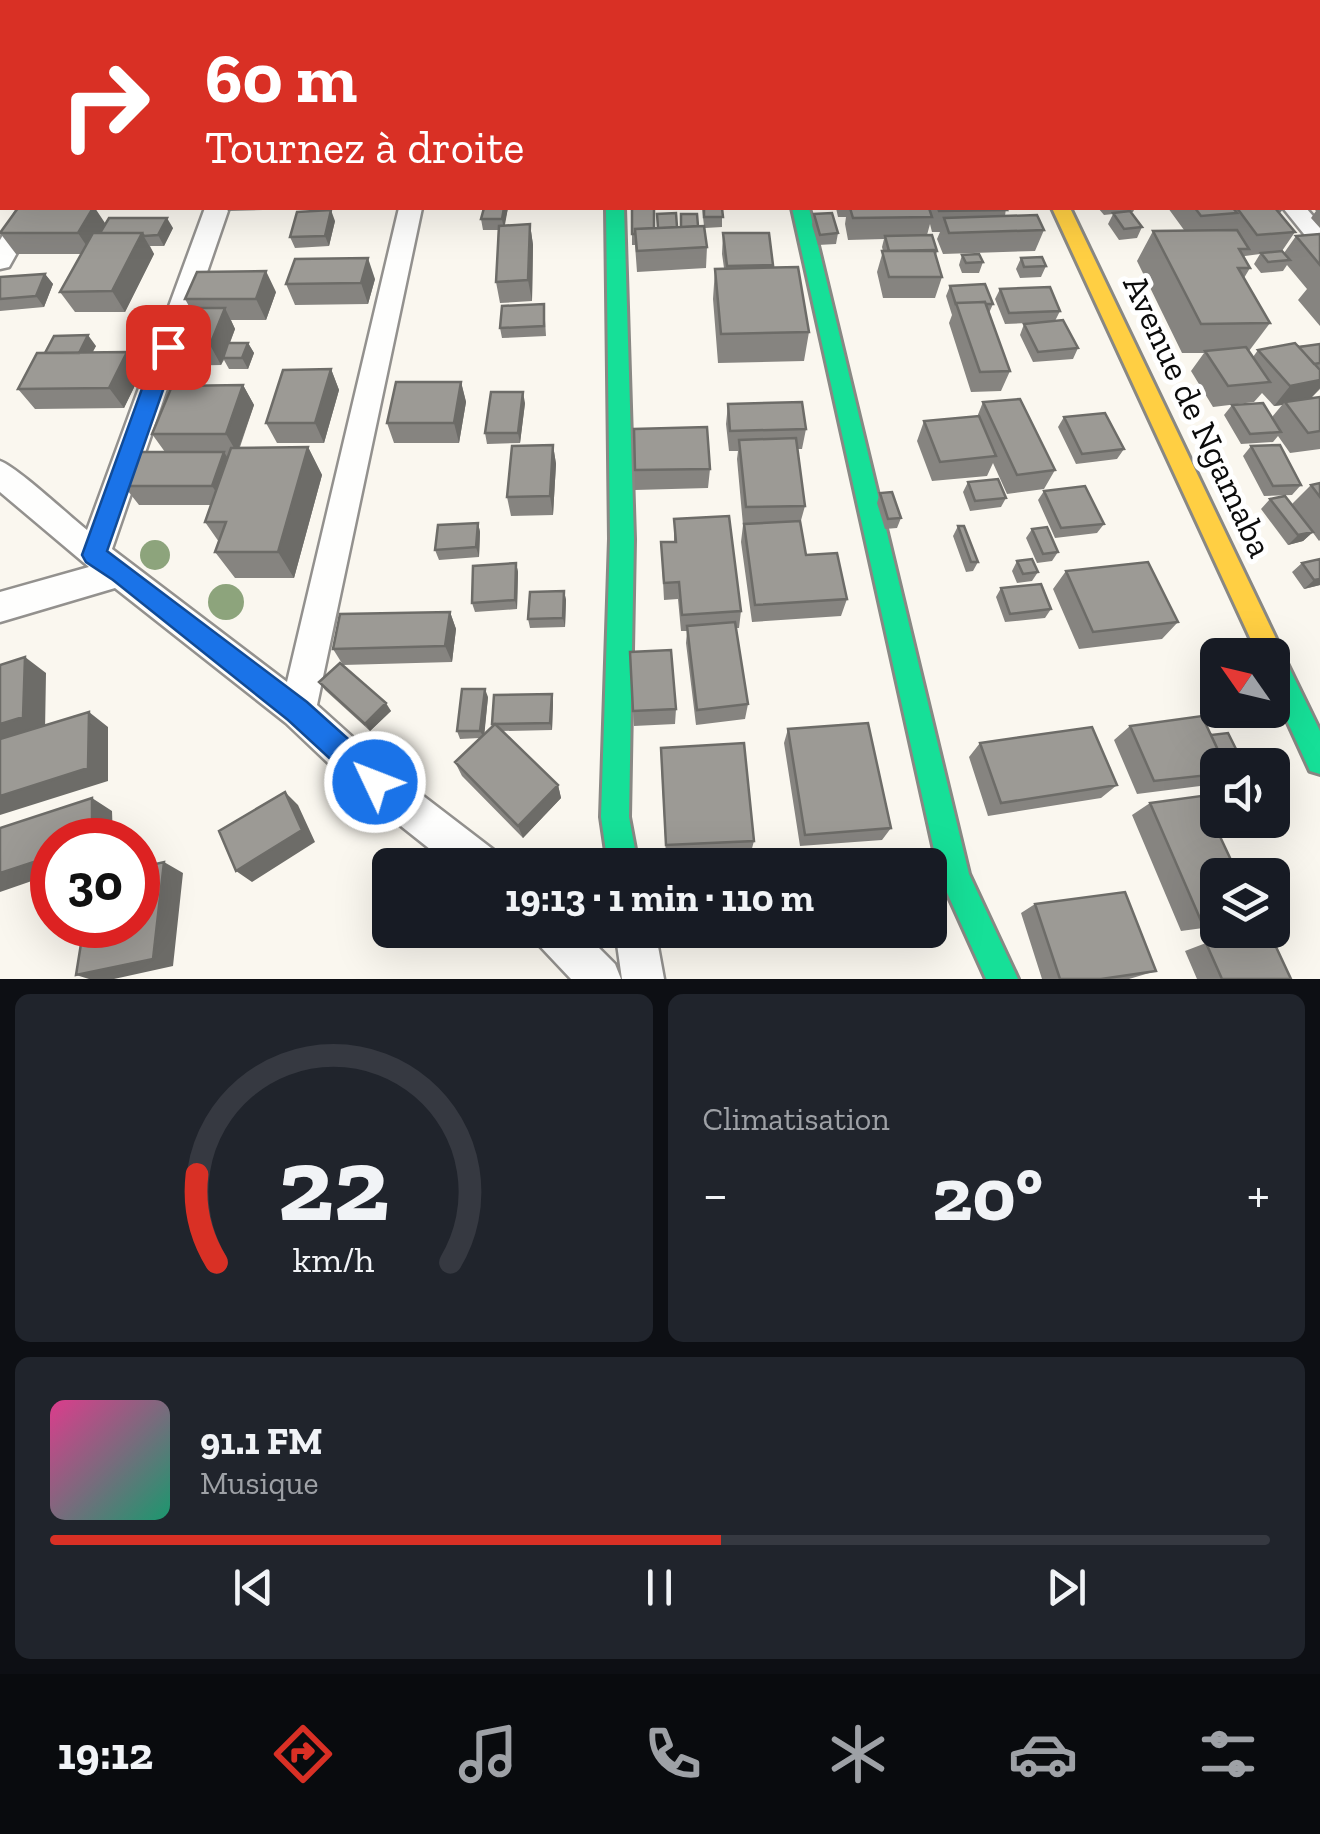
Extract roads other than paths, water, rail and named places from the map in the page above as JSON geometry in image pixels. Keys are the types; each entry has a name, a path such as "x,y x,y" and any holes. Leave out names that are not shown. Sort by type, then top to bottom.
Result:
{"street":[{"path":"0,261 29,210"},
{"path":"108,564 215,210"},
{"path":"298,711 411,210"},
{"path":"616,210 622,539 615,817 620,848"},
{"path":"800,210 954,877 1002,979"},
{"name":"Avenue de Ngamaba","path":"1062,210 1263,638"},
{"path":"1296,210 1320,239"},
{"path":"0,473 31,504 298,711 375,782 459,848"},
{"path":"0,607 108,564"},
{"name":"Avenue de Ngamaba","path":"1290,696 1320,761"},
{"path":"570,948 600,979"},
{"path":"637,948 643,979"}]}
